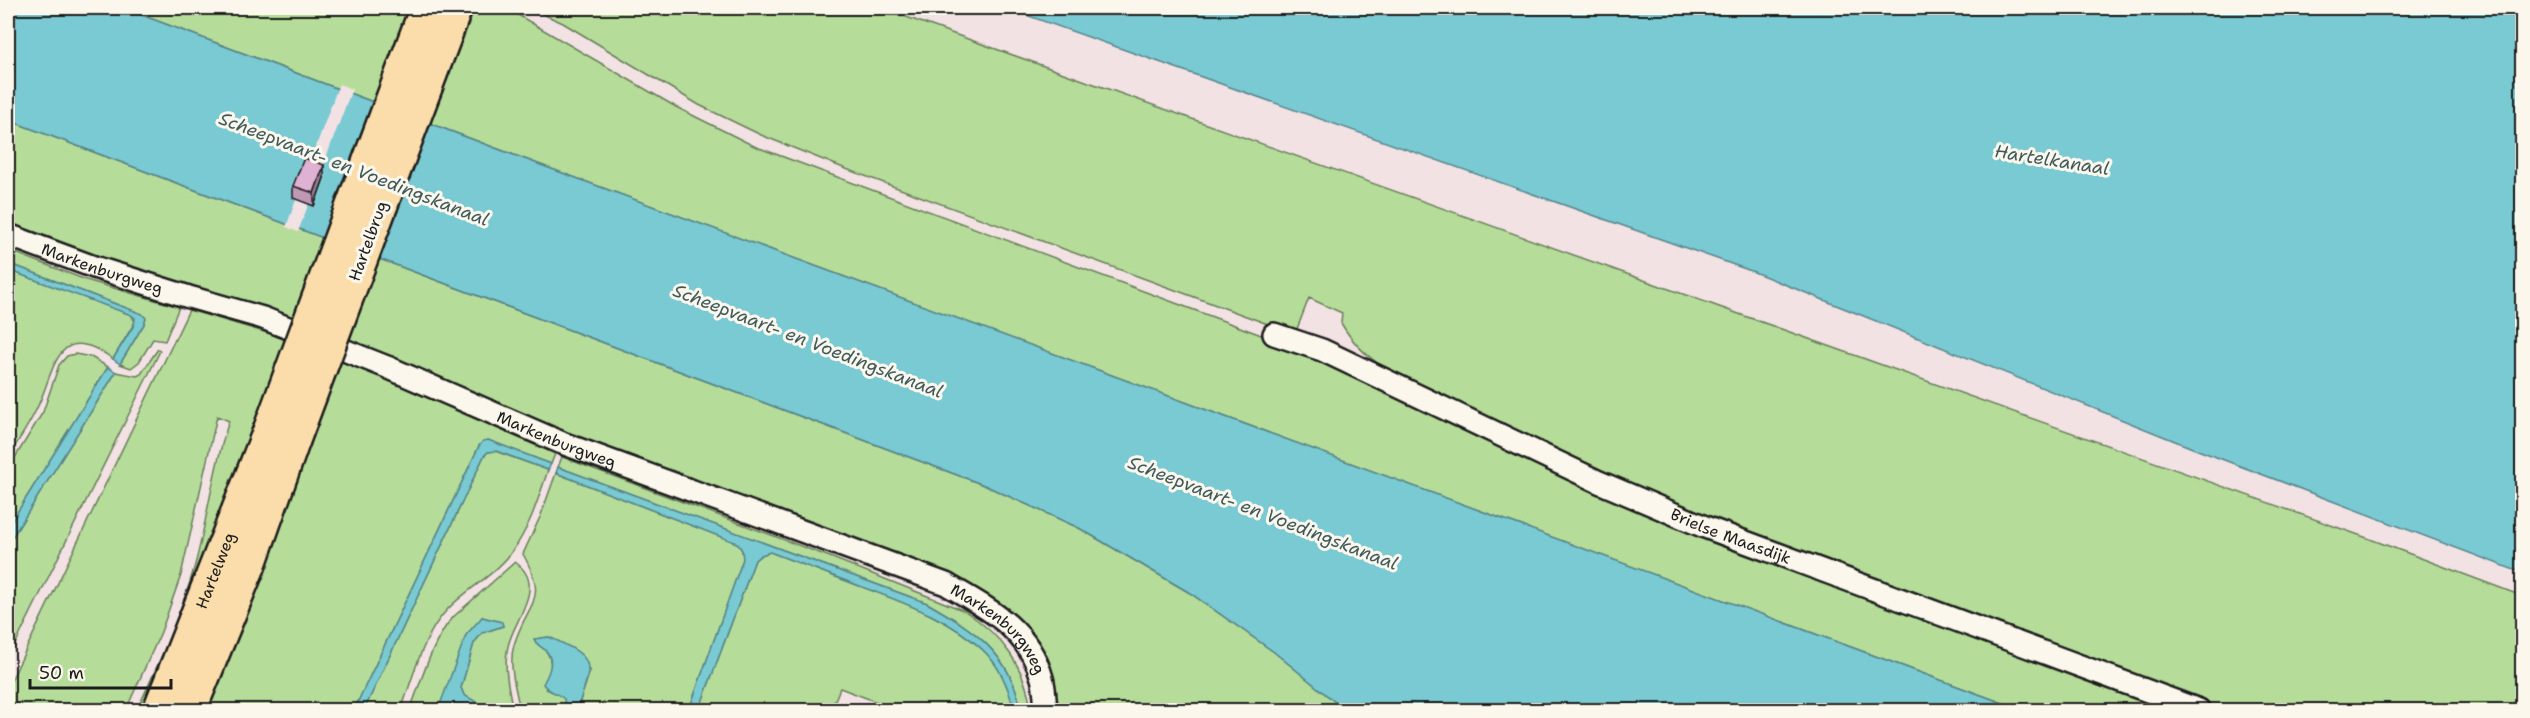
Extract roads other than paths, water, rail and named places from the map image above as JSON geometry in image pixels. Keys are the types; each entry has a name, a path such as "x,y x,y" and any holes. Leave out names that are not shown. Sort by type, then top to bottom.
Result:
{"main road":[{"name":"Hartelbrug","path":"282,435 427,8"},
{"name":"Hartelbrug","path":"282,435 455,8"},
{"name":"Hartelweg","path":"160,711 282,435"},
{"name":"Hartelweg","path":"189,711 249,564 282,435"}],"street":[{"name":"Markenburgweg","path":"8,235 94,267 263,318 387,367 562,443 946,584 1000,616 1026,643 1042,678 1046,711"},
{"name":"Brielse Maasdijk","path":"1274,334 1322,350 1599,482 1705,527 2199,711"}],"water":[{"name":"Scheepvaart- en Voedingskanaal","path":"8,8 123,8 538,164 2022,710 1345,710 1274,652 1190,593 1079,528 984,485 8,120"},
{"name":"Hartelkanaal","path":"1006,8 2522,8 2522,573 2195,449 1754,272"},
{"path":"8,263 142,314 146,318 144,324 120,364 113,359 134,325 135,318 8,270"},
{"path":"108,367 116,372 8,544 8,527"},
{"path":"488,440 551,464 548,470 496,451 488,452 484,456 364,710 354,710 479,446 483,441"},
{"path":"558,467 927,603 960,623 988,646 1009,673 1021,710 1014,710 1003,678 989,656 957,629 912,606 770,552 755,560 699,710 689,710 743,559 742,550 737,543 556,473"},
{"path":"482,617 502,622 503,626 482,633 474,643 461,688 464,695 478,703 477,710 438,710 466,635"},
{"path":"549,637 577,651 584,657 587,664 586,682 577,710 565,710 564,699 543,684 549,671 550,657 534,639"}]}
